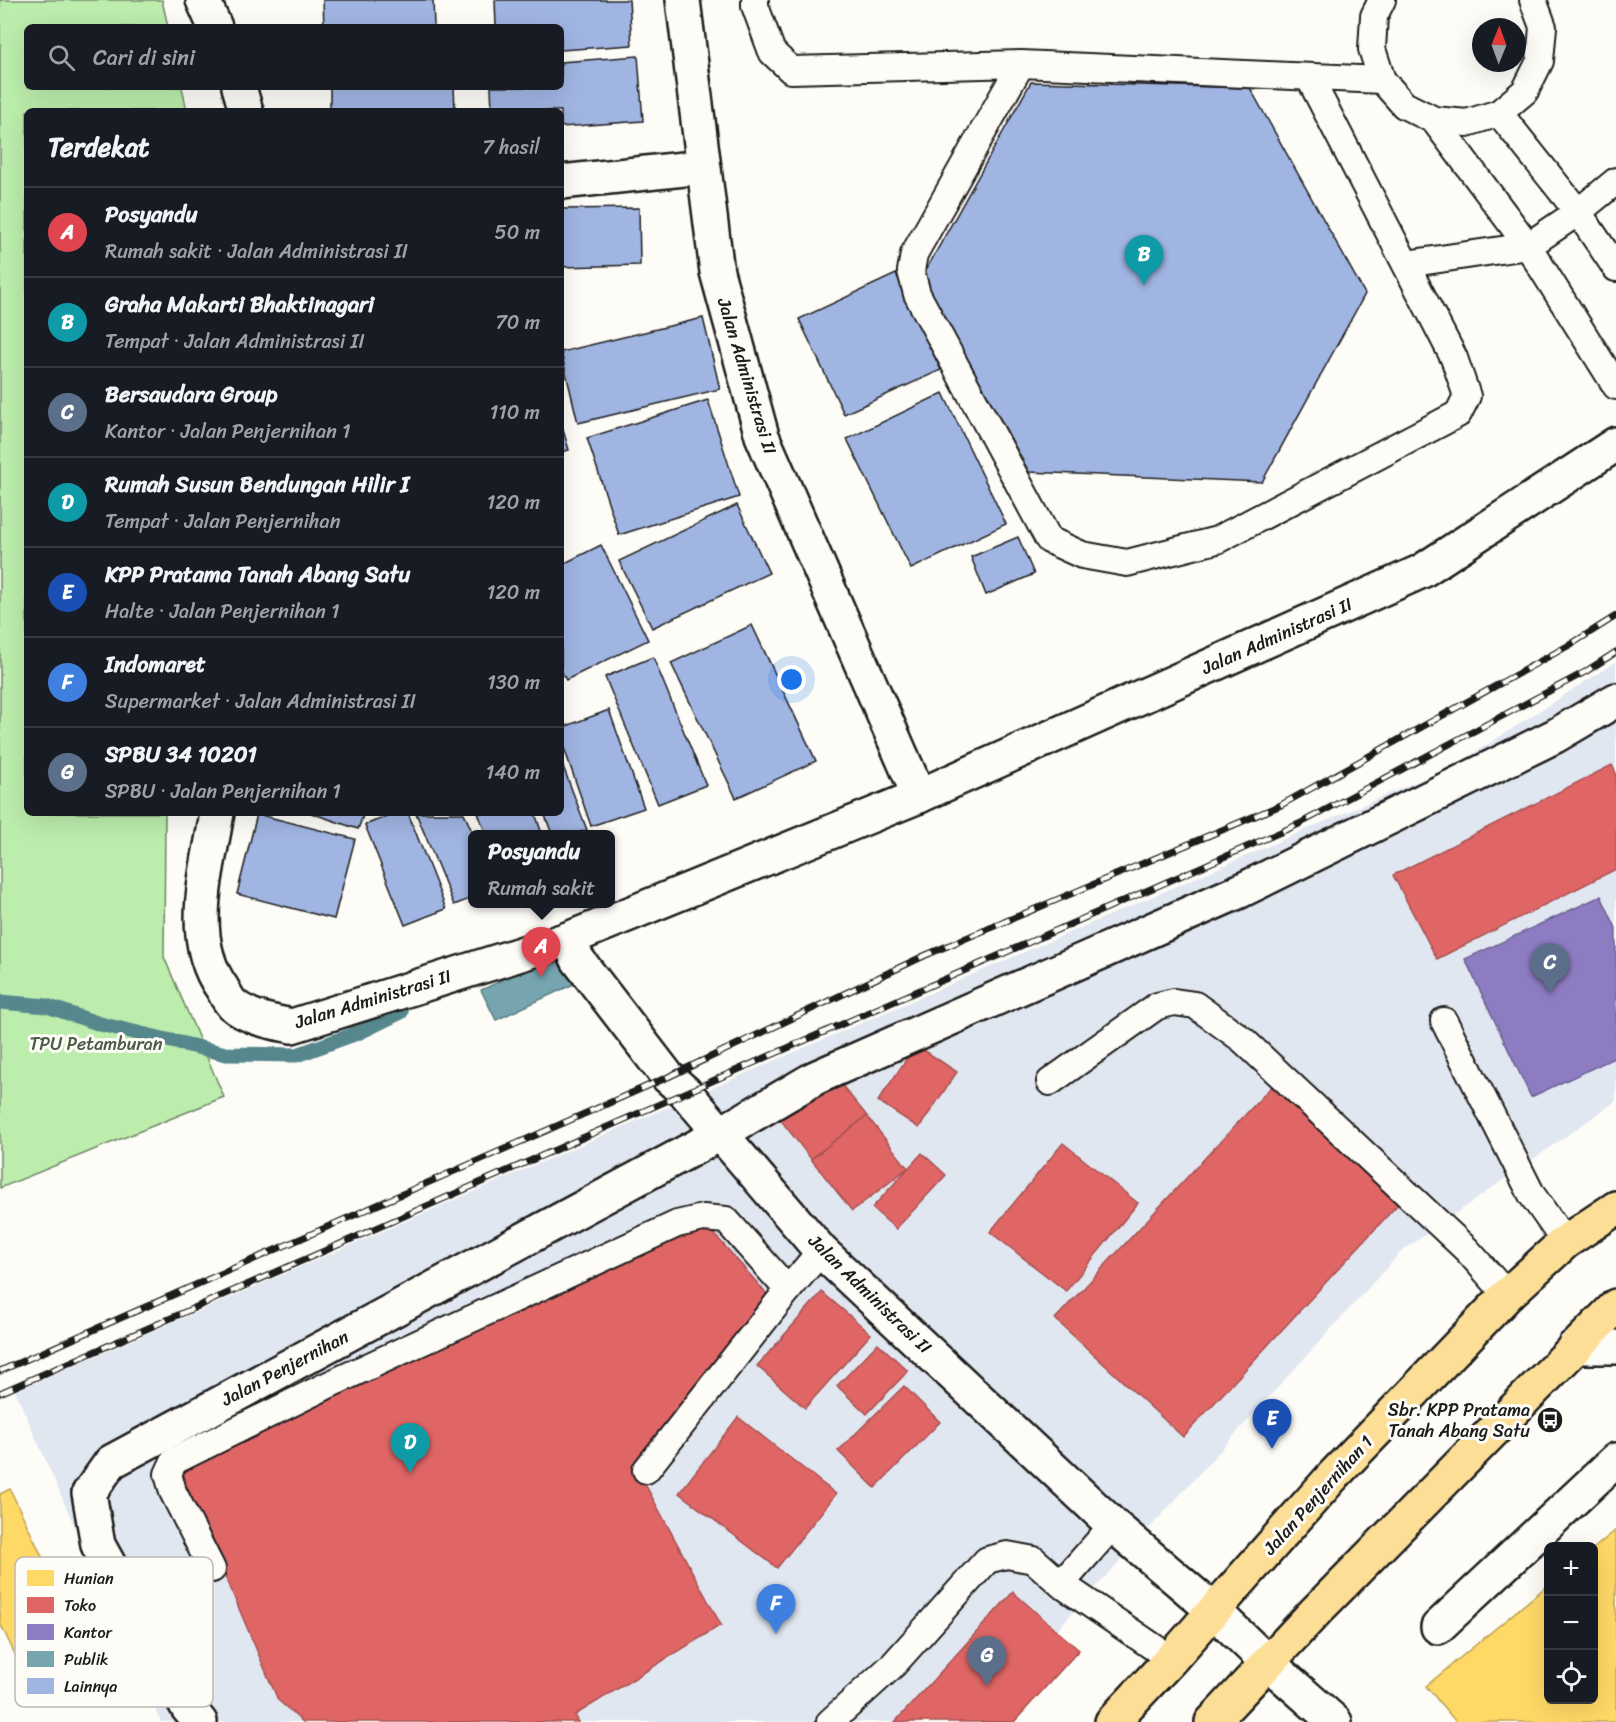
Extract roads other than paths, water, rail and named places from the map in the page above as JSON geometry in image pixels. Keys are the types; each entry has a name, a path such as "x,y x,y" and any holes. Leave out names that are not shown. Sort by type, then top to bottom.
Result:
{"main road":[{"name":"Jalan Penjernihan 1","path":"1112,1722 1171,1659 1332,1477 1507,1295 1565,1242 1616,1208"},
{"path":"1212,1722 1316,1611 1616,1305"}],"street":[{"path":"203,0 214,24"},
{"name":"Jalan Administrasi II","path":"683,0 717,272 762,436 919,796"},
{"path":"240,90 245,108"},
{"path":"564,182 703,166"},
{"name":"Jalan Administrasi II","path":"216,816 202,903 202,938 214,978 232,1004 259,1019 292,1026 568,939 919,796 1422,571 1616,444"},
{"name":"Jalan Penjernihan","path":"105,1557 98,1545 89,1493 111,1462 720,1134 815,1078 1240,891 1555,736 1616,700"},
{"name":"Jalan Administrasi II","path":"568,939 578,960 668,1077 685,1092 821,1251 1113,1525 1214,1611 1268,1663 1335,1722"},
{"path":"1574,1347 1616,1347"},
{"path":"1437,1627 1616,1460"},
{"name":"Jalan Penjernihan","path":"187,1707 200,1722"}],"lane":[{"path":"755,0 755,6 772,52 791,70 1022,64 1382,80"},
{"path":"1382,0 1374,16 1372,49 1382,80 1404,105 1434,120 1467,123 1499,113 1525,91 1540,61 1543,27 1533,0"},
{"path":"1022,64 914,254 911,271 917,294 1049,540 1082,555 1127,563 1217,540 1458,414 1467,396 1454,358 1308,77"},
{"path":"1499,113 1578,212 1616,268"},
{"path":"1434,120 1528,246 1616,386"},
{"path":"1406,264 1528,246 1578,212 1616,181"},
{"path":"1050,1082 1157,1006 1174,1002 1195,1005 1243,1040 1467,1250 1507,1295"},
{"path":"1444,1021 1532,1196 1565,1242"},
{"path":"206,1557 173,1492 168,1474 174,1461 316,1391 678,1224 703,1218 726,1220 788,1290"},
{"path":"646,1470 821,1251"},
{"path":"1061,1584 1113,1525"},
{"path":"830,1722 893,1665 987,1560 1007,1555 1034,1560 1061,1584 1171,1659"}],"waterway":[{"path":"0,1002 47,1006 100,1024 226,1054 297,1055 360,1032 401,1012"}],"railway":[{"path":"0,1371 668,1077 926,955 1281,805 1573,643 1616,616"},
{"path":"0,1393 1299,824 1585,672 1616,652"}],"place":[{"name":"Graha Makarti Bhaktinagari","path":"1144,285"},
{"name":"Posyandu","path":"541,977"},
{"name":"Bersaudara Group","path":"1550,993"},
{"name":"Sbr. KPP Pratama Tanah Abang Satu","path":"1550,1420"},
{"name":"KPP Pratama Tanah Abang Satu","path":"1272,1449"},
{"name":"Rumah Susun Bendungan Hilir I","path":"410,1473"},
{"name":"Indomaret","path":"776,1634"},
{"name":"SPBU 34 10201","path":"987,1686"}],"park label":[{"name":"TPU Petamburan","path":"96,1044"}]}
